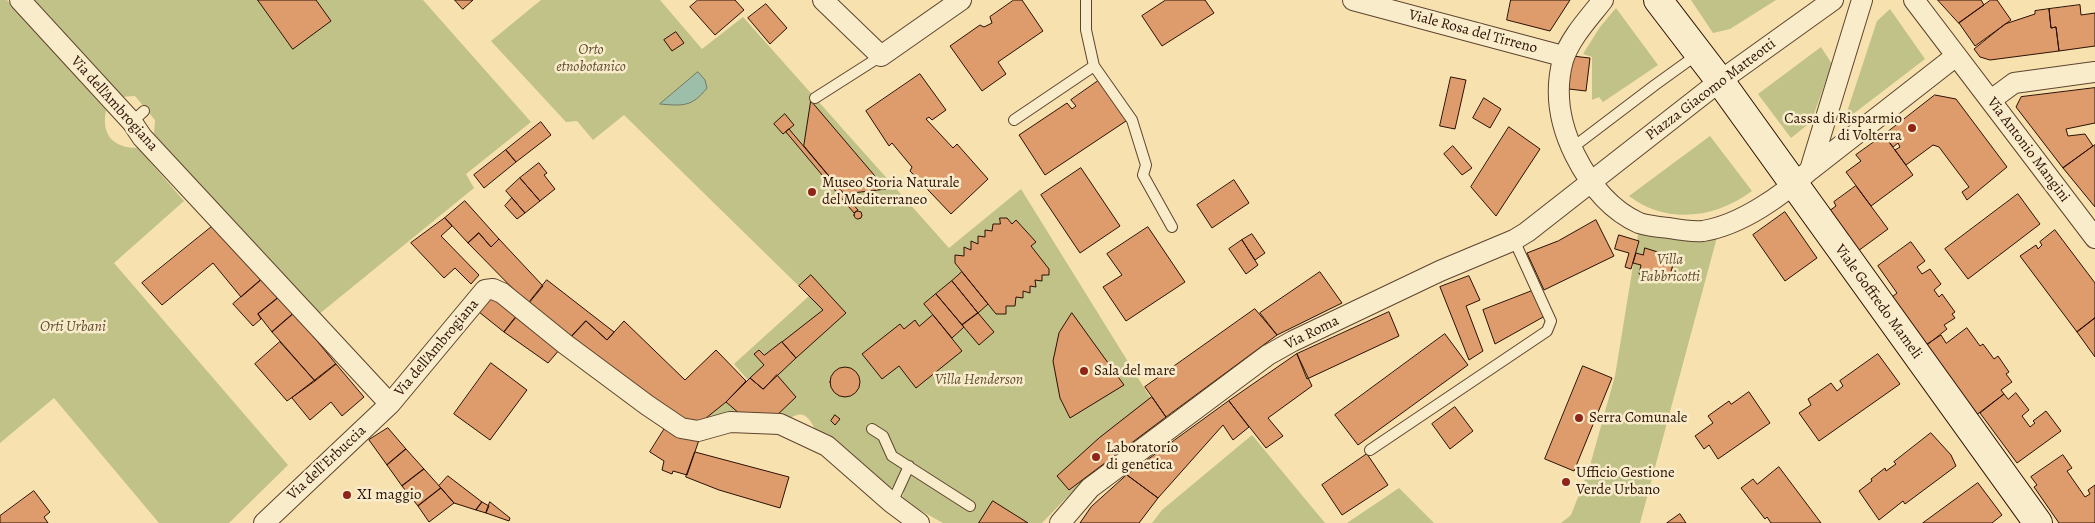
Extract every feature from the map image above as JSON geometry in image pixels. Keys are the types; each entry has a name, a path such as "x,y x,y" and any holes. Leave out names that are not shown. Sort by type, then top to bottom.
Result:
{"street":[{"name":"Via dell'Ambrogiana","path":"20,0 138,117 149,144 390,404 485,290 493,289 502,293 565,344 681,428 698,431 730,422 780,424 827,446 892,503 919,523"},
{"path":"823,0 881,56 961,0"},
{"name":"Viale Rosa del Tirreno","path":"1353,0 1555,54 1563,59"},
{"path":"1603,0 1572,41 1563,59 1559,87 1560,114 1572,148 1591,182 1612,205 1640,223 1688,231 1703,230 1738,218 1759,208 1802,178 1958,60 1914,0"},
{"name":"Viale Goffredo Mameli","path":"1658,0 1720,81 1802,178 2032,521"},
{"name":"Piazza Giacomo Matteotti","path":"1591,182 1720,81 1832,0"},
{"path":"1802,178 1862,0"},
{"name":"Via Antonio Mangini","path":"1958,60 1991,100 2095,238"},
{"path":"1991,100 2014,83 2095,72"},
{"name":"Via Roma","path":"1060,523 1090,488 1268,355 1293,341 1440,271 1514,240 1591,182"},
{"name":"Via dell'Erbuccia","path":"264,523 390,404"}],"lane":[{"path":"1086,0 1086,30 1094,66 1132,120 1146,165 1143,176 1172,227"},
{"path":"1572,148 1654,85 1699,54"},
{"path":"815,98 881,56"},
{"path":"1014,120 1094,66"},
{"path":"1370,450 1547,331 1551,321 1514,240"},
{"path":"872,429 883,436 892,456 970,506"},
{"path":"892,503 908,466"}],"green space":[{"name":"Orti Urbani","path":"0,0 7,0 106,110 105,126 111,138 122,146 138,148 184,201 114,263 288,465 229,523 159,523 54,398 0,443"},
{"path":"33,0 423,0 531,122 466,174 474,188 318,315 154,134 155,120 135,96 120,97"},
{"name":"Villa Henderson","path":"541,0 660,0 702,49 743,17 949,248 1021,189 1166,423 1100,467 1042,523 943,523 907,503 902,498 904,492 894,486 885,491 813,435 815,429 809,419 803,415 795,416 785,421 696,426 726,402 748,380 734,364 809,296 624,115 593,140 577,121 566,122 491,41"},
{"path":"1691,0 1776,0 1730,29 1713,33"},
{"path":"1616,8 1658,65 1603,102 1599,97 1592,100 1592,57 1583,54 1600,27"},
{"path":"1890,9 1925,59 1844,121 1877,21"},
{"path":"1821,47 1832,64 1811,122 1791,138 1758,94"},
{"path":"1710,136 1752,191 1723,207 1691,214 1659,211 1629,196"},
{"name":"Villa Fabbricotti","path":"1640,223 1720,226 1640,523 1561,523 1571,515 1589,469 1615,376"},
{"path":"1252,435 1325,523 1152,523 1162,510"},
{"path":"1399,488 1434,523 1347,523"}],"shaded area":[{"path":"698,72 705,80 707,88 697,99 681,105 660,104"}],"building":[{"path":"258,0 316,0 331,21 293,49"},
{"path":"455,0 473,0 463,9"},
{"path":"698,0 735,0 744,10 715,35 690,7"},
{"path":"1014,0 1022,0 1043,31 998,62 1006,74 982,91 950,46 980,25 984,27 992,23 990,17"},
{"path":"1166,0 1205,0 1214,13 1162,46 1142,16"},
{"path":"1511,0 1570,0 1550,31 1507,20"},
{"path":"1938,0 1981,0 1984,5 1959,23"},
{"path":"1991,0 1997,0 2011,20 1975,46 1959,23"},
{"path":"766,4 787,28 770,44 748,18"},
{"path":"2080,5 2081,15 2095,13 2095,46 2059,51 2056,27 2051,28 2049,9"},
{"path":"2049,9 2051,28 2056,27 2059,51 1990,60 1980,57 1974,49 2005,24 2035,14 2035,11"},
{"path":"676,32 684,43 672,51 664,40"},
{"path":"1572,56 1590,58 1586,91 1569,89"},
{"path":"920,74 946,110 932,120 929,117 926,119 953,148 957,144 988,179 951,214 910,171 912,167 892,143 889,146 866,111"},
{"path":"1451,77 1466,80 1455,129 1440,126"},
{"path":"1101,79 1129,119 1045,175 1019,135 1067,103 1072,109 1076,106 1071,100"},
{"path":"2095,88 2095,123 2066,129 2068,136 2085,134 2093,146 2063,168 2016,107 2021,97"},
{"path":"1935,95 1956,99 2007,167 1967,200 1962,192 1969,187 1939,147 1933,145 1906,165 1895,150 1900,147 1898,143 1893,147 1884,135"},
{"path":"1484,98 1501,109 1490,128 1473,118"},
{"path":"811,101 886,189 844,194 804,146"},
{"path":"785,114 794,125 783,134 774,124"},
{"path":"541,122 551,135 516,162 506,150"},
{"path":"1509,127 1540,149 1496,216 1471,187"},
{"path":"789,129 858,210 854,213 786,132"},
{"path":"1884,135 1913,175 1871,206 1846,172 1861,161 1856,155"},
{"path":"2095,145 2095,207 2063,168"},
{"path":"1453,146 1472,168 1462,175 1444,154"},
{"path":"506,150 516,162 484,188 474,175"},
{"path":"539,163 547,173 544,175 555,189 540,201 520,178"},
{"path":"1081,168 1120,226 1080,253 1041,195"},
{"path":"520,178 540,201 525,213 506,191"},
{"path":"1234,180 1249,203 1212,228 1197,205"},
{"path":"1856,186 1888,229 1858,251 1829,211 1836,206 1834,202"},
{"path":"2018,194 2040,224 1968,279 1945,249"},
{"path":"512,198 525,213 517,219 505,206"},
{"path":"465,201 499,239 491,247 479,233 468,243 445,218"},
{"path":"858,211 862,215 858,219 854,215"},
{"path":"1785,212 1817,258 1785,281 1753,235"},
{"path":"445,218 452,226 441,236 479,275 471,284 455,268 444,278 411,243"},
{"path":"1000,218 1007,218 1012,224 1016,220 1036,242 1031,246 1049,269 1049,275 1042,275 1042,281 1035,280 1036,287 1030,286 1030,293 1023,291 1023,298 1016,297 1015,306 1006,306 1006,314 996,314 955,263 955,255 964,256 964,247 971,250 971,241 978,244 978,236 985,237 985,230 992,231 993,224 1000,224"},
{"path":"1596,220 1614,256 1544,290 1527,253 1558,241"},
{"path":"214,225 262,279 241,297 213,263 162,305 142,283"},
{"path":"1148,227 1185,282 1126,321 1103,287 1122,275 1107,254"},
{"path":"2055,230 2095,283 2095,318 2077,332 2020,256 2036,245 2038,249 2042,245 2040,242"},
{"path":"479,233 491,247 499,239 543,286 528,304 468,243"},
{"path":"1252,234 1265,253 1255,260 1242,240"},
{"path":"1619,235 1639,241 1631,269 1625,267 1629,253 1615,249"},
{"path":"1242,240 1258,265 1246,274 1229,249"},
{"path":"1911,242 1925,261 1917,267 1922,274 1930,269 1941,284 1934,290 1939,297 1942,294 1955,312 1952,314 1955,318 1944,325 1947,329 1927,345 1892,297 1897,293 1878,266"},
{"path":"1645,248 1664,254 1662,258 1674,261 1670,275 1661,273 1659,279 1639,274 1641,265 1633,263 1636,253 1643,255"},
{"path":"962,272 988,304 978,313 952,281"},
{"path":"1320,272 1342,303 1277,335 1260,313"},
{"path":"811,275 846,313 796,358 782,342 823,310 799,286"},
{"path":"1469,276 1480,300 1466,306 1483,351 1469,360 1440,287"},
{"path":"262,279 279,297 258,314 261,319 253,326 233,304"},
{"path":"547,280 614,332 607,340 586,321 570,338 528,304"},
{"path":"952,281 978,313 962,325 936,294"},
{"path":"1532,291 1545,316 1495,344 1483,310"},
{"path":"936,294 964,327 952,338 924,304"},
{"path":"279,297 294,313 272,332 258,314"},
{"path":"492,298 516,317 504,332 479,312"},
{"path":"1255,309 1277,335 1166,417 1145,387"},
{"path":"1389,312 1399,336 1307,379 1297,354"},
{"path":"294,313 336,364 315,381 272,332"},
{"path":"978,313 994,332 979,345 962,325"},
{"name":"Sala del mare","path":"1072,313 1124,385 1070,418 1060,398 1053,361 1059,333"},
{"path":"933,315 962,351 916,388 899,366 882,379 862,354 900,324 904,329 915,320 919,326"},
{"path":"516,317 560,349 548,363 504,332"},
{"path":"2095,318 2095,357 2077,332"},
{"path":"586,321 607,340 624,321 685,380 716,350 746,381 726,402 696,426 642,392 570,338"},
{"path":"1967,328 1980,346 1983,344 1994,359 1998,356 2009,372 2006,374 2012,382 2001,390 2004,394 1975,416 1924,346 1941,335 1946,343"},
{"path":"1445,334 1468,365 1358,445 1335,415"},
{"path":"280,342 315,381 287,401 255,364"},
{"path":"782,342 796,358 763,389 750,378 764,365 754,354 759,350 764,355"},
{"path":"1297,354 1312,386 1268,418 1283,436 1266,448 1229,401"},
{"path":"1878,354 1900,384 1819,441 1799,413 1811,405 1808,399 1831,383 1837,391 1843,386 1840,381"},
{"path":"491,363 527,390 490,440 454,414"},
{"path":"336,364 364,397 342,416 331,402 310,420 292,398"},
{"name":"Serra Comunale","path":"1583,366 1612,378 1574,471 1545,459"},
{"path":"845,367 856,371 860,382 856,393 845,397 834,393 830,382 834,371"},
{"path":"777,375 796,397 774,418 740,414 726,402 750,378 763,389"},
{"path":"1749,392 1770,423 1718,459 1709,445 1704,449 1695,436 1713,423 1708,416 1729,401 1731,404"},
{"path":"2016,393 2029,410 2022,416 2030,427 2035,423 2033,421 2046,411 2061,431 2017,463 1980,413 2004,394 2008,399"},
{"name":"Laboratorio di genetica","path":"1152,397 1166,417 1069,490 1057,476 1099,438"},
{"path":"1229,401 1249,427 1233,440 1223,425 1158,498 1127,475"},
{"path":"1455,407 1473,431 1450,449 1432,424"},
{"path":"835,415 840,419 835,425 831,421"},
{"path":"388,428 406,449 387,465 369,440"},
{"path":"665,428 700,437 687,475 673,471 672,474 662,470 664,461 650,452"},
{"path":"1931,433 1951,455 1956,466 1905,504 1903,501 1879,520 1859,491 1885,468 1886,471 1896,464 1894,462"},
{"path":"406,449 424,469 402,486 387,465"},
{"path":"695,452 789,477 780,508 719,490 686,477"},
{"path":"1367,454 1388,485 1342,515 1322,485"},
{"path":"2063,455 2072,468 2067,471 2085,497 2090,494 2088,490 2095,485 2095,523 2059,523 2034,487 2037,485 2031,477"},
{"path":"1779,467 1821,523 1771,523 1767,517 1765,519 1741,488 1753,479 1757,484"},
{"path":"424,469 441,488 418,506 402,486"},
{"path":"1127,475 1158,498 1139,523 1080,523 1091,507"},
{"path":"448,476 482,502 476,510 454,503 439,486"},
{"path":"1978,483 2002,515 1992,523 1923,523"},
{"path":"441,488 454,503 429,522 418,506"},
{"path":"34,491 50,512 44,517 48,523 0,523 0,516"},
{"path":"993,501 1028,523 979,523"},
{"path":"482,502 489,506 486,513 476,510"},
{"path":"490,502 510,518 509,521 486,513"},
{"path":"1680,514 1686,523 1667,523"}],"place":[{"name":"Cassa di Risparmio di Volterra","path":"1912,128"},
{"name":"Museo Storia Naturale del Mediterraneo","path":"812,192"},
{"name":"Sala del mare","path":"1084,371"},
{"name":"Serra Comunale","path":"1579,418"},
{"name":"Laboratorio di genetica","path":"1096,457"},
{"name":"Ufficio Gestione Verde Urbano","path":"1566,482"},
{"name":"XI maggio","path":"347,495"}],"park label":[{"name":"Orto etnobotanico","path":"591,58"}]}
